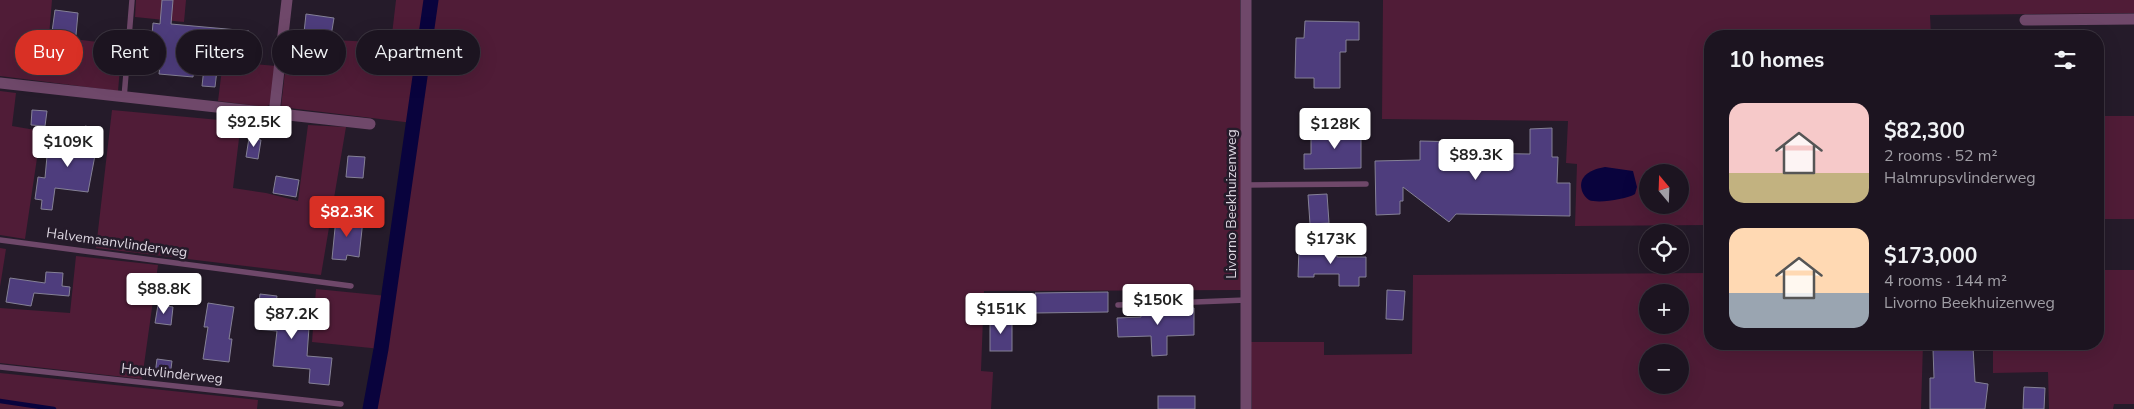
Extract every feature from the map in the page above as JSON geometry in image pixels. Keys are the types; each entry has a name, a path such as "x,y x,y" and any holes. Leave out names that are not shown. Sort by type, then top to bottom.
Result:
{"street":[{"path":"274,114 287,0"},
{"name":"Livorno Beekhuizenweg","path":"1246,0 1246,409"},
{"path":"2025,20 2134,19"},
{"path":"0,83 370,124"}],"lane":[{"path":"124,98 132,0"},
{"path":"1247,185 1366,184"},
{"name":"Halvemaanvlinderweg","path":"0,240 351,286"},
{"path":"1118,305 1246,300"},
{"name":"Houtvlinderweg","path":"0,367 341,404"}],"shaded area":[{"path":"0,0 52,0 50,30 15,30 15,75 83,75 83,40 93,41 93,75 119,75 118,91 0,76"},
{"path":"136,0 186,0 184,22 135,17"},
{"path":"396,0 431,0 427,30 393,30"},
{"path":"436,0 1240,0 1242,290 984,291 981,371 993,372 991,409 375,409 386,351 392,292 425,75 480,75 480,30 431,30"},
{"path":"1383,0 2134,0 2134,13 1930,15 1931,30 1704,30 1704,225 1639,224 1639,226 1575,226 1577,164 1566,163 1568,121 1382,119"},
{"path":"346,41 356,41 356,75 420,75 413,123 281,107 285,75 346,75"},
{"path":"262,65 272,66 272,75 275,75 271,104 265,107 218,101 221,75 262,75"},
{"path":"0,91 16,93 12,126 41,131 25,239 0,235"},
{"path":"112,110 241,122 233,188 266,193 298,201 308,125 346,127 321,275 96,248"},
{"path":"2104,116 2134,116 2134,219 2104,219"},
{"path":"1605,167 1633,171 1637,187 1635,194 1626,198 1605,201 1589,200 1582,191 1582,181 1591,171"},
{"path":"0,248 6,249 0,287"},
{"path":"76,256 158,265 142,379 0,363 0,308 70,313"},
{"path":"2104,270 2134,270 2134,404 2114,404 2113,409 2049,409 2048,372 1993,373 1993,350 2104,350"},
{"path":"1704,273 1704,350 1923,350 1921,409 1252,409 1251,342 1324,342 1324,355 1412,354 1413,275"},
{"path":"316,289 387,296 381,349 312,342"},
{"path":"0,373 258,400 257,409 0,409"}],"building":[{"path":"162,0 173,0 171,24 238,30 176,30 176,75 193,75 193,77 166,75 166,30 152,30 153,23 160,24"},
{"path":"55,10 78,13 76,30 52,30"},
{"path":"306,14 334,18 332,30 304,30"},
{"path":"1305,21 1359,22 1359,40 1346,40 1346,52 1340,52 1340,88 1314,88 1314,78 1295,78 1296,38 1304,38"},
{"path":"203,75 216,75 215,87 202,86"},
{"path":"32,110 47,111 45,126 31,125"},
{"path":"85,126 100,129 88,192 55,188 52,210 41,209 42,200 35,199 38,177 45,178 48,145 81,148"},
{"path":"1552,128 1552,157 1558,157 1557,183 1570,183 1570,216 1456,214 1449,222 1403,187 1403,201 1400,201 1400,214 1376,215 1375,161 1420,160 1420,141 1464,142 1464,153 1530,154 1530,129"},
{"path":"1361,130 1361,168 1304,169 1304,154 1311,154 1311,131"},
{"path":"249,138 261,140 258,159 246,157"},
{"path":"348,156 365,157 363,178 346,177"},
{"path":"276,176 299,180 296,197 273,193"},
{"path":"1327,194 1329,223 1310,224 1308,195"},
{"path":"336,218 363,220 359,257 347,255 346,260 332,259"},
{"path":"1299,248 1337,248 1337,257 1366,257 1366,277 1359,277 1359,286 1339,286 1339,274 1314,274 1314,277 1298,277"},
{"path":"46,272 63,273 62,286 70,287 69,296 34,293 31,306 6,302 10,278 45,283"},
{"path":"1387,290 1405,291 1403,320 1386,319"},
{"path":"1108,292 1108,312 1035,313 1035,293"},
{"path":"260,294 277,296 275,311 310,313 307,356 332,358 329,385 309,383 310,369 273,366 277,331 256,329"},
{"path":"208,303 234,307 229,339 232,339 229,362 203,359 208,327 204,327"},
{"path":"158,305 173,307 171,325 155,323"},
{"path":"1194,308 1194,335 1167,336 1167,355 1152,356 1151,336 1118,337 1117,318 1141,317 1140,309"},
{"path":"990,319 1012,319 1012,351 990,351"},
{"path":"1933,350 1973,350 1975,382 1988,384 1985,409 1930,409 1930,378 1934,378"},
{"path":"157,359 172,361 170,376 155,374"},
{"path":"2024,387 2045,388 2044,409 2023,409"},
{"path":"1158,396 1195,396 1195,409 1158,409"}],"waterway":[{"path":"370,409 381,349 431,0"},
{"path":"0,401 54,409"}]}
